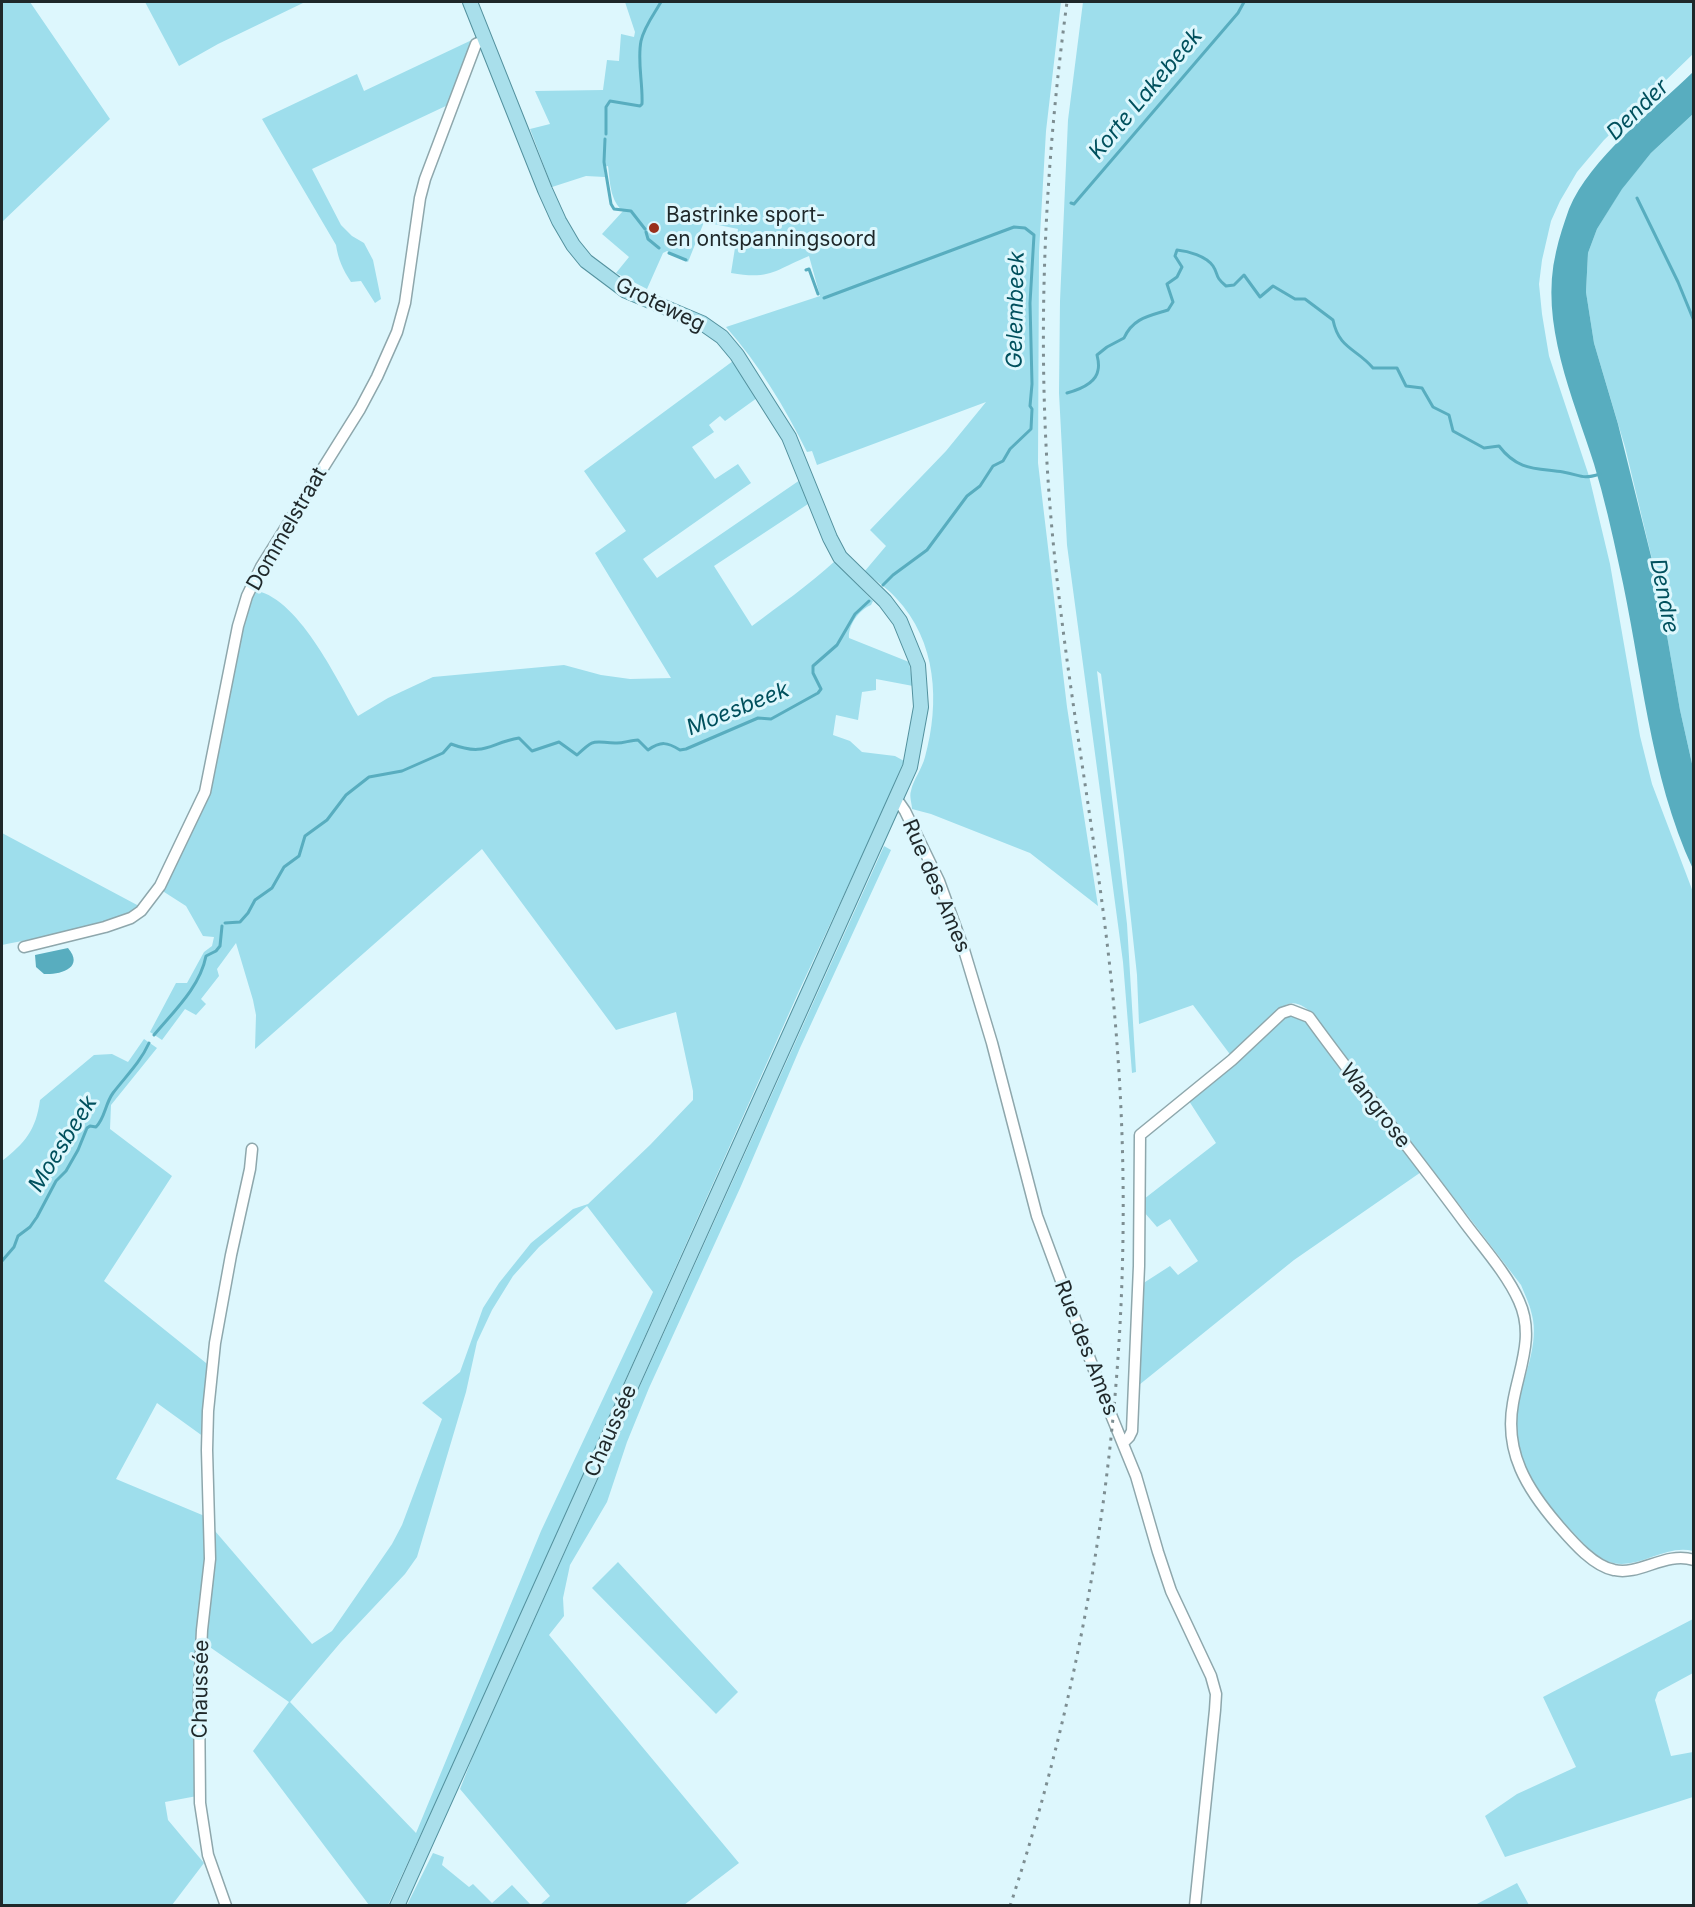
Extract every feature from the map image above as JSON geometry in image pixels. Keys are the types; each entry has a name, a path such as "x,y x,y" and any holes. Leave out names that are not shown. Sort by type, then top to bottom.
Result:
{"main road":[{"name":"Groteweg","path":"470,2 545,190 573,245 586,261 614,284 638,298 702,322 722,337 737,355 789,436 830,538 840,557 900,621 914,653 920,679 921,708 910,767 896,798"},
{"name":"Chaussée","path":"397,1905 896,798"}],"street":[{"name":"Dommelstraat","path":"24,947 105,927 131,918 141,911 151,899 178,850 198,810 208,781 238,626 247,596 261,567 360,409 391,349 405,303 420,198 425,179 476,44 485,40"},
{"name":"Rue des Ames","path":"896,798 939,881 964,950 992,1042 1037,1216 1107,1405 1136,1476 1172,1591 1211,1676 1216,1694 1195,1905"},
{"name":"Wangrose","path":"1123,1443 1131,1431 1138,1266 1140,1135 1232,1060 1282,1013 1291,1010 1309,1017 1457,1212 1519,1300 1527,1323 1527,1345 1513,1402 1510,1437 1519,1469 1539,1503 1586,1553 1599,1564 1614,1570 1632,1569 1661,1560 1687,1558 1694,1560"},
{"name":"Chaussée","path":"226,1905 208,1855 200,1803 199,1693 202,1630 210,1559 208,1411 215,1343 252,1149"}],"shaded area":[{"path":"2,2 30,2 110,119 2,222"},
{"path":"145,2 303,3 218,44 179,66"},
{"path":"625,2 1061,2 1046,131 1039,252 1038,463 1067,707 1098,906 1030,853 931,814 912,809 910,793 924,761 933,715 931,673 920,633 910,615 892,594 864,572 886,546 870,530 946,451 986,402 817,465 812,451 807,452 760,371 726,327 820,296 809,256 764,274 731,273 738,229 704,222 688,262 667,251 663,253 647,289 616,273 629,257 602,234 623,211 613,196 608,166 604,167 605,177 586,176 552,187 530,129 550,124 535,91 603,90 607,60 619,61 621,34 634,37 635,32"},
{"path":"1083,2 1693,2 1693,54 1604,140 1577,172 1551,221 1539,284 1549,356 1589,476 1610,564 1640,736 1652,784 1693,892 1693,1551 1673,1551 1633,1563 1606,1561 1583,1542 1544,1499 1526,1469 1518,1436 1519,1400 1534,1336 1531,1311 1521,1285 1313,1014 1298,1004 1288,1004 1269,1019 1232,1057 1193,1005 1139,1024 1137,975 1124,855 1101,674 1097,671 1127,924 1136,1072 1132,1073 1123,962 1067,545 1059,393 1060,301 1068,120"},
{"path":"474,39 450,104 312,169 341,225 352,236 364,243 373,260 381,299 375,303 361,281 351,282 348,278 336,245 262,119 357,74 364,91"},
{"path":"1693,72 1693,114 1651,153 1622,189 1597,229 1588,253 1586,292 1594,343 1618,424 1658,584 1680,710 1693,768 1693,869 1678,833 1656,758 1611,527 1594,464 1568,386 1555,333 1552,279 1562,230 1579,190 1607,153"},
{"path":"1693,114 1693,768 1680,710 1658,584 1625,447 1594,343 1586,292 1588,253 1597,229 1622,188 1651,153"},
{"path":"733,361 757,398 725,421 720,416 709,425 714,432 692,447 715,479 738,464 751,483 643,559 657,578 800,480 808,504 714,566 752,626 805,587 835,561 873,601 855,618 850,628 849,638 909,662 913,686 876,679 876,690 862,692 858,720 836,715 833,735 850,741 862,752 895,756 904,761 464,1741 388,1905 369,1905 253,1751 289,1702 204,1643 215,1531 312,1644 332,1631 392,1544 402,1525 442,1419 422,1403 460,1372 483,1308 499,1283 531,1243 573,1209 588,1204 650,1145 693,1100 693,1091 676,1012 616,1030 482,849 255,1049 256,1015 236,943 217,969 219,976 201,999 206,1004 196,1015 185,1009 162,1040 150,1032 176,983 187,983 204,952 212,946 214,937 203,936 186,906 161,890 195,821 252,590 269,595 285,606 300,622 327,661 358,716 388,698 433,677 564,665 601,675 630,679 671,678 595,553 626,531 584,471","holes":["587,1206 653,1292 541,1531 416,1833 290,1702 341,1642 405,1574 417,1557 466,1392 477,1342 492,1310 513,1276 539,1247"]},
{"path":"2,833 139,906 127,914 93,926 2,945"},
{"path":"884,846 891,850 649,1388 627,1442 607,1502 570,1565 563,1598 564,1616 549,1635 739,1863 684,1905 540,1905 550,1896 460,1789 475,1751"},
{"path":"68,948 74,961 68,969 44,974 36,967 35,955"},
{"path":"1284,1015 1300,1017 1307,1023 1424,1170 1294,1260 1139,1385 1142,1284 1170,1266 1178,1275 1198,1261 1170,1219 1157,1227 1144,1212 1144,1199 1216,1143 1189,1101"},
{"path":"144,1039 157,1048 111,1105 110,1129 172,1176 104,1281 211,1367 204,1437 157,1403 116,1479 207,1517 197,1796 165,1802 168,1820 204,1863 172,1905 2,1906 2,1161 28,1135 36,1120 40,1100 94,1055 112,1054 128,1062"},
{"path":"618,1562 738,1692 716,1714 592,1588"},
{"path":"1693,1619 1693,1673 1658,1692 1655,1700 1671,1756 1693,1752 1693,1797 1505,1857 1485,1816 1517,1794 1576,1767 1543,1697"},
{"path":"433,1853 444,1857 442,1865 469,1887 473,1884 492,1903 512,1885 531,1905 407,1905"},
{"path":"1517,1883 1529,1905 1475,1905"}],"waterway":[{"name":"Gelembeek","path":"606,134 606,107 610,101 640,106 642,104 641,41 661,2"},
{"name":"Korte Lakebeek","path":"1071,203 1074,204 1238,13 1244,2"},
{"name":"Gelembeek","path":"605,139 604,162 611,204 614,209 631,211 645,229"},
{"path":"1637,198 1678,282 1694,321"},
{"name":"Gelembeek","path":"824,298 1014,227 1025,228 1034,235 1030,303 1031,429 1010,449 1003,461 993,466 980,486 967,496 927,550 883,585"},
{"name":"Gelembeek","path":"646,232 648,239 659,248"},
{"name":"Moesbeek","path":"1067,393 1081,388 1094,379 1098,368 1097,355 1124,338 1132,326 1148,316 1168,310 1173,302 1167,284 1177,277 1182,267 1175,256 1177,250 1206,259 1226,286 1234,285 1244,275 1260,297 1273,286 1295,299 1305,299 1333,320 1339,337 1373,368 1397,368 1406,386 1422,388 1433,407 1449,415 1453,431 1484,448 1499,446 1513,460 1536,469 1585,477 1600,474"},
{"name":"Gelembeek","path":"669,253 686,260"},
{"name":"Gelembeek","path":"806,270 809,269 818,294"},
{"name":"Moesbeek","path":"225,923 240,922 255,900 272,888 284,867 299,856 305,836 327,820 346,795 369,777 402,771 443,753 451,744 463,748 480,749 519,738 532,751 559,742 577,755 591,743 598,742 618,743 638,740 648,750 664,744 680,750 686,749 758,718 771,719 818,693 821,689 813,673 813,666 837,645 855,614 869,601"},
{"path":"154,1035 192,988 206,956 220,946 222,926"},
{"name":"Moesbeek","path":"2,1261 14,1247 18,1236 30,1227 37,1217 56,1181 66,1171 78,1150 87,1128 96,1127 99,1123 110,1097 137,1063 149,1043"}],"railway":[{"path":"1010,1906 1041,1803 1068,1699 1089,1593 1105,1487 1116,1380 1122,1272 1123,1165 1113,996 1098,871 1062,622 1049,490 1045,420 1043,350 1047,211 1058,71 1067,2"}],"place":[{"name":"Bastrinke sport- en ontspanningsoord","path":"654,228"}],"water label":[{"name":"Dender","path":"1638,110"},
{"name":"Dendre","path":"1664,596"}]}
